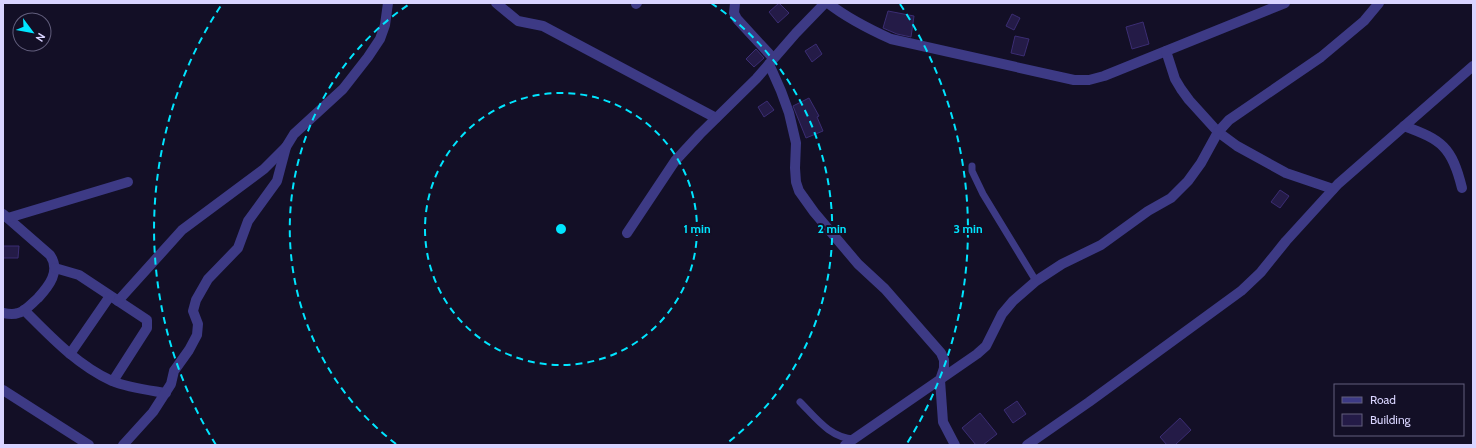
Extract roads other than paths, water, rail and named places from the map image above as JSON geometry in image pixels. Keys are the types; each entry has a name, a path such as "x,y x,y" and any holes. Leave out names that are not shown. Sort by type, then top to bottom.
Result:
{"street":[{"path":"70,354 114,298 182,230 264,169 286,147 294,134 343,89 380,39 385,25 388,3"},
{"path":"496,3 518,20 543,26 716,118"},
{"path":"735,3 734,13 737,19 771,61 796,143 795,168 796,182 799,191 814,212 858,264 885,289 941,353 944,360 940,380 943,422 955,445"},
{"path":"627,233 675,161 825,3"},
{"path":"828,3 867,27 891,39 947,52 969,55 1074,80 1089,80 1104,76 1285,3"},
{"path":"845,445 977,354 986,346 1002,314 1013,301 1036,281 1062,264 1101,245 1148,211 1171,198 1201,163 1218,132 1229,120 1321,57 1364,21 1379,3"},
{"path":"1166,51 1175,79 1181,89 1218,132 1237,146 1286,173 1333,189"},
{"path":"1026,445 1089,402 1242,291 1261,272 1333,189 1473,66"},
{"path":"1404,126 1428,135 1446,148 1452,157 1462,188"},
{"path":"123,445 153,412 171,384 174,371 189,350 197,335 198,324 193,311 196,300 208,280 238,248 248,220 277,181 286,147"},
{"path":"6,216 128,182"},
{"path":"3,313 19,313 30,306 47,288 53,277 55,268 54,261 50,255 6,216"},
{"path":"55,268 79,275 147,320 147,328 113,381"},
{"path":"24,310 70,354 95,372 113,381 129,386 166,393"},
{"path":"3,390 89,445"}],"lane":[{"path":"972,166 972,171 983,194 1036,281"},
{"path":"800,402 823,426 833,433 855,439"}]}
